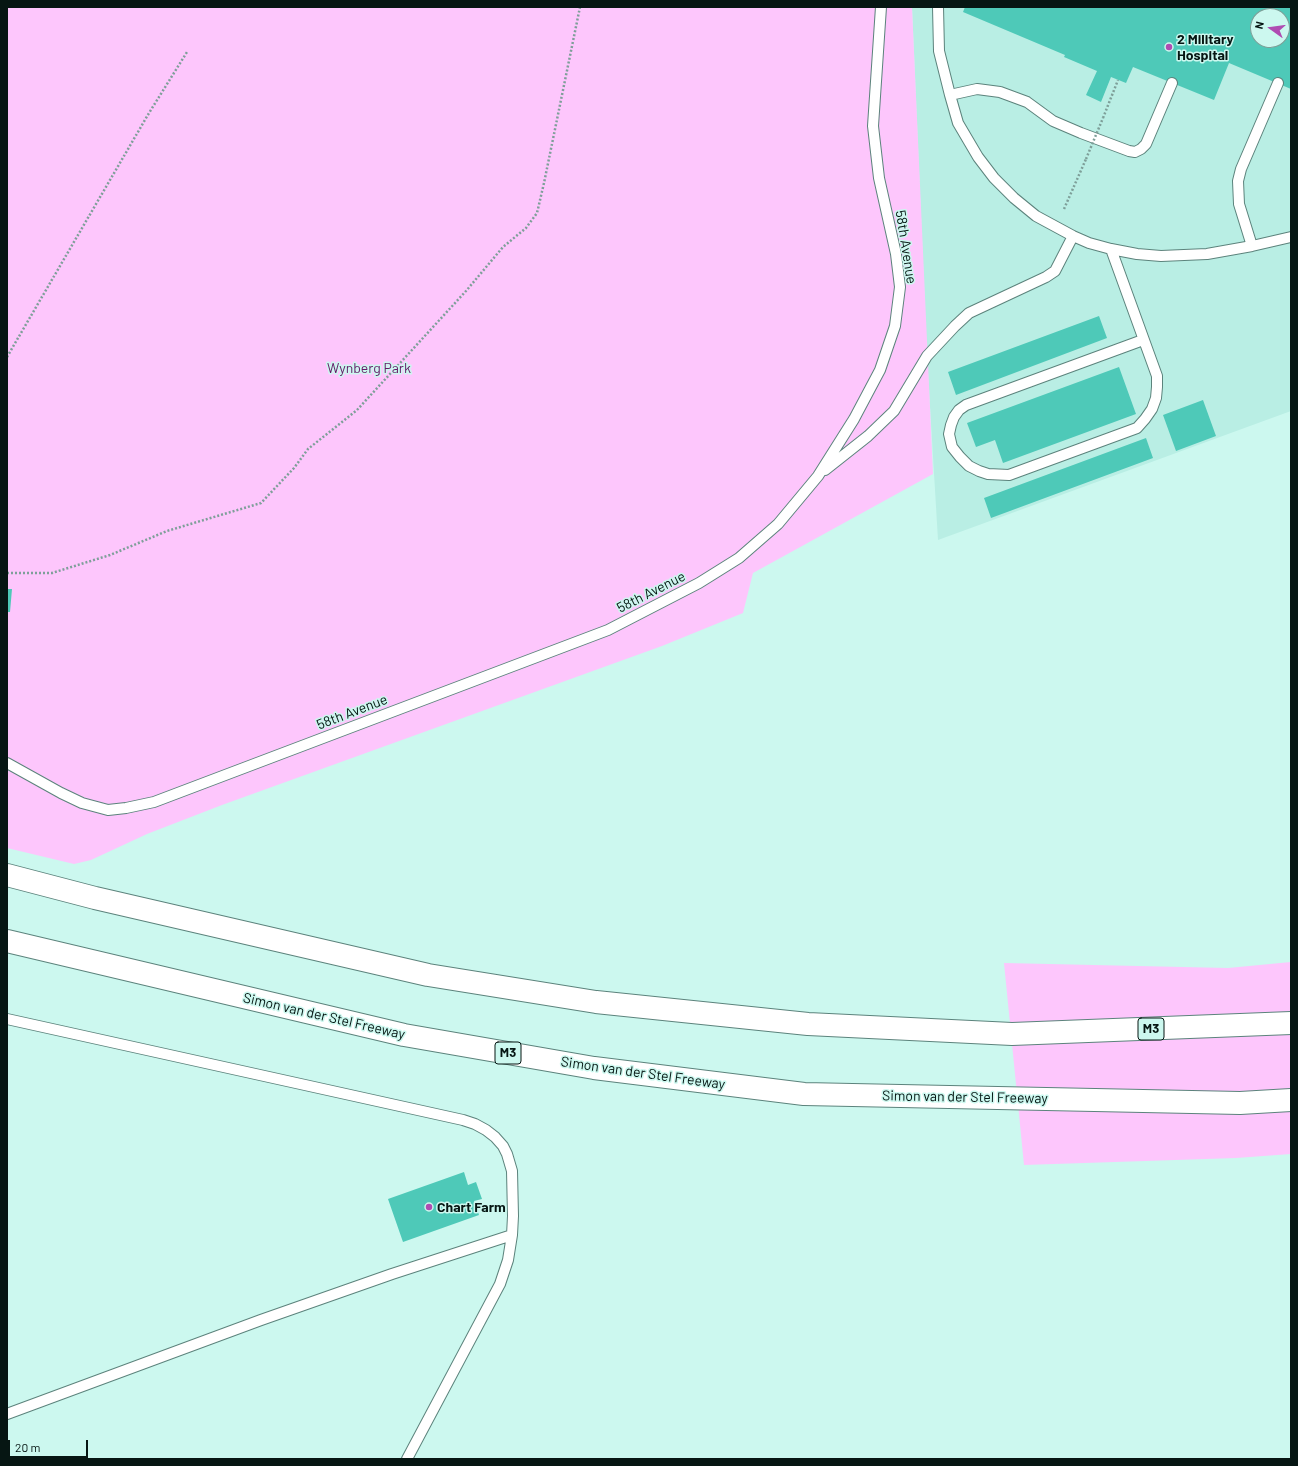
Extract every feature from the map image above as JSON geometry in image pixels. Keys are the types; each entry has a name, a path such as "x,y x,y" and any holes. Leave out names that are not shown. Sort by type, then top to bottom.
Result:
{"highway":[{"name":"M3","path":"7,876 95,898 428,975 596,1002 808,1024 1012,1034 1291,1023"},
{"name":"Simon van der Stel Freeway","path":"7,941 404,1035 594,1068 804,1094 1240,1103 1291,1100"}],"lane":[{"name":"58th Avenue","path":"7,763 61,794 82,803 108,810 154,802 608,630 699,583 739,558 778,524 818,476 854,419 880,370 895,326 900,287 896,254 879,178 873,126 880,7"},
{"path":"938,7 939,51 958,123 978,157 994,178 1014,198 1036,216 1073,236 1111,249 1137,254 1161,256 1207,254 1291,237"},
{"path":"950,96 977,89 1000,92 1027,102 1053,121 1128,152 1135,152 1142,149 1146,144 1172,83"},
{"path":"1252,246 1239,204 1238,181 1241,169 1278,83"},
{"path":"818,476 868,436 894,412 927,356 955,326 969,313 1046,278 1055,271 1073,236"},
{"path":"1111,249 1157,376 1157,387 1152,409 1145,419 1137,428 1009,476 988,474 969,466 952,447 949,434 951,425 959,410 966,405 1143,340"},
{"path":"7,1019 475,1124 495,1137 503,1146 510,1162 513,1216 508,1260 500,1284 408,1459"},
{"path":"7,1414 275,1315 392,1274 512,1235"}],"path":[{"path":"7,574 52,574 110,555 167,531 261,503 294,468 308,449 357,410 466,291 503,246 526,228 537,213 580,7"},
{"path":"7,357 149,113 187,52"},
{"path":"1064,209 1118,80"}],"shaded area":[{"path":"912,7 1291,7 1291,411 938,540 927,356"}],"green space":[{"name":"Wynberg Park","path":"7,7 912,7 933,474 753,573 743,613 662,646 222,805 147,834 91,860 74,864 7,848"},
{"path":"1291,962 1291,1154 1236,1158 1024,1165 1004,963 1228,968"}],"building":[{"name":"2 Military Hospital","path":"965,7 1291,7 1291,89 1229,63 1214,100 1133,67 1126,83 1111,77 1101,102 1086,95 1097,71 1064,57 1065,55 963,12"},
{"path":"1099,316 1107,338 956,395 948,372"},
{"path":"1119,367 1136,414 1003,463 995,440 976,447 967,423"},
{"path":"1203,400 1216,436 1176,451 1163,415"},
{"path":"1146,438 1153,458 991,518 984,498"},
{"path":"7,589 12,589 10,612 7,612"},
{"path":"464,1172 468,1185 476,1182 482,1199 474,1201 479,1215 403,1242 388,1199"}],"place":[{"name":"2 Military Hospital","path":"1169,47"},
{"name":"Chart Farm","path":"429,1207"}]}
